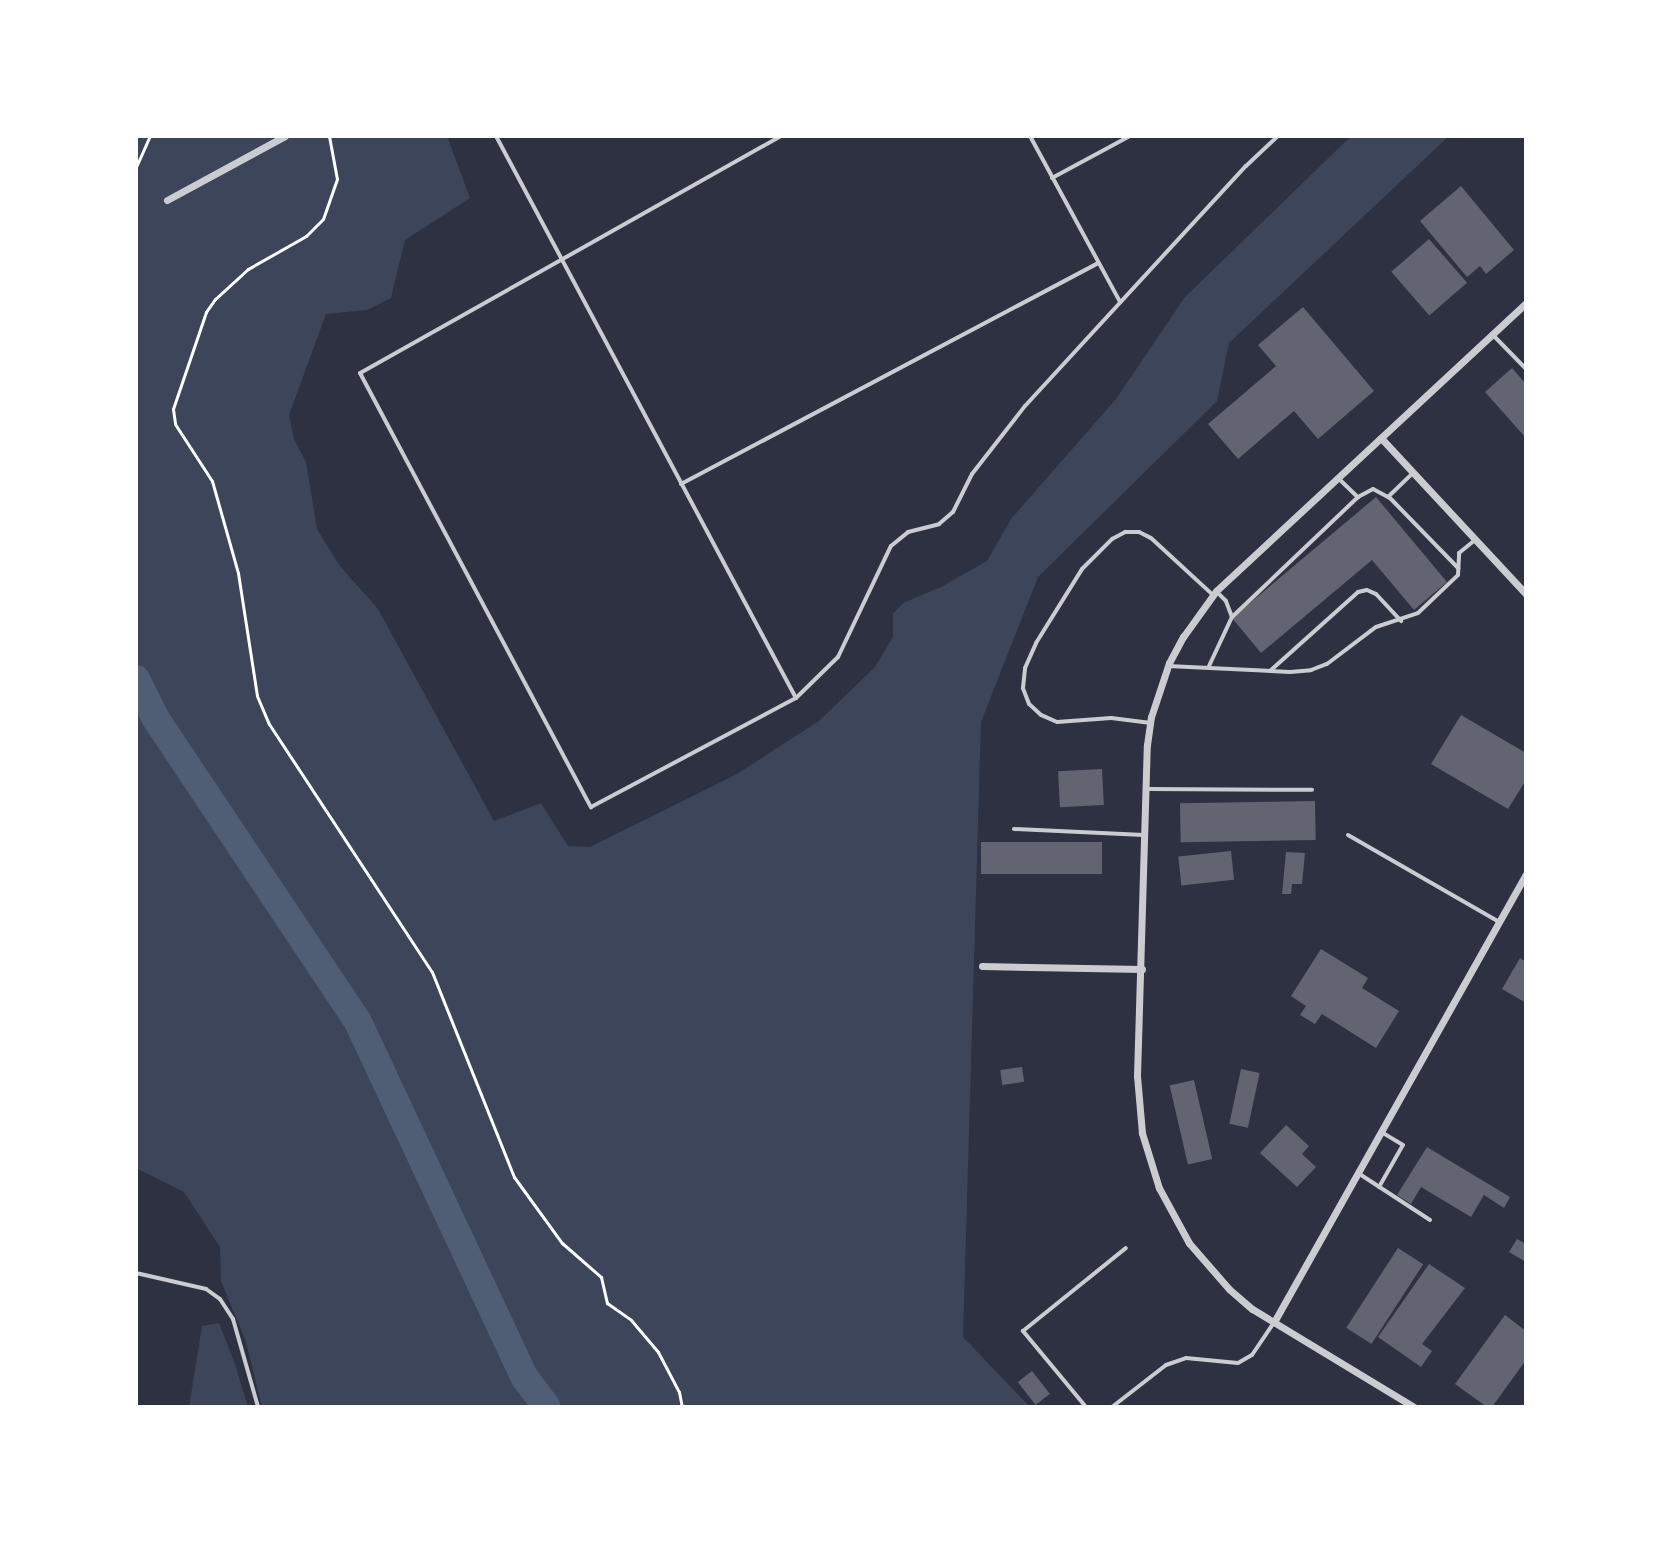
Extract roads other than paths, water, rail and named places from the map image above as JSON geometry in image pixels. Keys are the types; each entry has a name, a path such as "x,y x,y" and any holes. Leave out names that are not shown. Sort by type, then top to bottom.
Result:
{"street":[{"path":"167,200 285,136"},
{"path":"1414,1407 1252,1309 1207,1267 1189,1243 1159,1188 1145,1147 1138,1105 1145,789 1151,723 1168,666 1183,637 1215,593 1526,303"},
{"path":"1381,438 1526,594"},
{"path":"1274,1322 1526,874"},
{"path":"982,966 1142,969"}],"lane":[{"path":"496,136 796,698"},
{"path":"781,136 360,373 591,807 796,698 838,657 891,546 908,532 939,524 953,512 972,474 1025,406 1278,136"},
{"path":"1030,136 1120,302"},
{"path":"1052,178 1130,136"},
{"path":"681,484 1098,263"},
{"path":"1492,334 1526,369"},
{"path":"1389,496 1413,472"},
{"path":"1338,478 1358,497"},
{"path":"1208,667 1232,617 1358,497 1373,489 1389,496 1458,568"},
{"path":"1151,723 1111,718 1057,722 1041,715 1029,704 1023,688 1025,668 1036,643 1082,569 1112,539 1125,532 1139,532 1151,538 1226,601 1232,617"},
{"path":"1168,666 1270,671 1311,670 1327,664 1376,627 1418,613 1451,583 1458,568 1459,553 1475,540"},
{"path":"1270,671 1358,592 1367,590 1376,594 1401,621"},
{"path":"1145,789 1312,790"},
{"path":"1014,829 1144,835"},
{"path":"1348,835 1499,922"},
{"path":"1379,1187 1403,1145 1381,1132"},
{"path":"1358,1173 1430,1220"},
{"path":"1086,1407 1023,1331 1126,1248"},
{"path":"136,1273 206,1289 220,1299 233,1319 258,1407"},
{"path":"1112,1407 1166,1365 1186,1358 1238,1363 1252,1355 1274,1322"}],"waterway":[{"path":"136,679 156,719 358,1022 525,1378 547,1407"}]}
